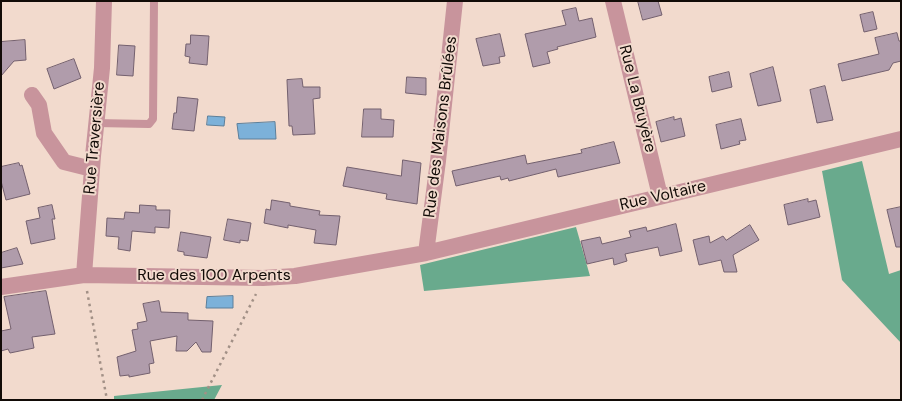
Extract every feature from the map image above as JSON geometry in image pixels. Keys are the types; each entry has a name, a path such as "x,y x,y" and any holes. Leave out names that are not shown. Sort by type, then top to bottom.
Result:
{"street":[{"name":"Rue Traversière","path":"84,275 102,68 104,1"},
{"name":"Rue des Maisons Brûlées","path":"426,253 456,1"},
{"name":"Rue La Bruyère","path":"613,1 660,196"},
{"path":"32,95 39,105 44,133 64,162 92,169"},
{"name":"Rue Voltaire","path":"426,253 901,139"},
{"name":"Rue des 100 Arpents","path":"1,287 84,275 264,278 295,276 426,253"}],"lane":[{"path":"96,123 149,124 152,119 154,1"}],"path":[{"path":"84,275 107,400"},
{"path":"202,400 264,278"}],"green space":[{"path":"862,161 889,274 901,270 901,343 842,280 822,171"},
{"path":"576,227 590,276 424,291 420,265"},
{"path":"222,385 214,400 114,400 114,396"}],"water":[{"path":"208,116 225,117 224,126 207,125"},
{"path":"275,122 276,139 239,139 237,124"},
{"path":"233,296 233,308 206,308 207,297"}],"building":[{"path":"638,1 658,1 662,15 643,20"},
{"path":"576,8 579,21 592,18 596,37 557,47 558,49 547,52 550,63 533,67 525,34 566,25 562,11"},
{"path":"873,12 877,29 864,32 860,15"},
{"path":"897,33 899,41 901,41 901,61 893,63 889,70 842,81 838,64 879,54 875,38"},
{"path":"500,34 505,56 499,57 500,63 483,66 476,39"},
{"path":"191,35 209,36 207,65 189,63 190,57 185,56 186,44 190,44"},
{"path":"25,40 26,60 14,61 1,76 1,42"},
{"path":"119,45 135,46 133,76 117,75"},
{"path":"74,59 81,78 54,89 47,69"},
{"path":"773,67 781,101 758,106 750,74"},
{"path":"729,72 732,87 712,92 709,77"},
{"path":"407,77 426,78 426,95 406,93"},
{"path":"302,79 303,87 320,87 320,98 313,99 315,134 293,135 292,126 289,126 287,80"},
{"path":"825,86 833,120 817,123 810,90"},
{"path":"178,97 198,99 194,131 172,129"},
{"path":"364,109 381,109 381,119 394,120 393,137 362,137"},
{"path":"674,117 674,120 681,118 685,136 661,142 656,122"},
{"path":"741,119 746,140 739,141 740,144 721,149 716,125"},
{"path":"614,142 620,163 558,177 556,169 509,181 508,178 501,180 500,176 456,186 452,171 525,155 527,164 582,153 581,150"},
{"path":"403,160 421,163 417,204 386,199 387,194 343,186 347,167 401,176"},
{"path":"19,163 20,166 22,165 30,194 6,200 1,181 1,167"},
{"path":"808,199 808,202 816,200 820,217 788,225 784,205"},
{"path":"272,200 290,203 290,206 320,211 319,215 340,216 336,245 314,243 316,230 288,225 288,228 264,223 266,209 270,210"},
{"path":"52,205 55,219 52,219 55,239 31,244 26,221 40,218 38,208"},
{"path":"140,205 156,206 156,210 170,210 169,228 155,227 155,233 132,231 130,251 118,249 119,237 106,236 107,218 124,219 125,212 139,213"},
{"path":"901,207 901,247 896,247 887,210"},
{"path":"228,219 251,223 248,241 240,240 240,243 224,240"},
{"path":"676,224 682,251 660,256 658,247 625,254 627,261 614,265 613,258 587,264 581,241 600,237 602,244 631,237 629,231 646,227 647,231"},
{"path":"750,225 759,240 733,255 737,272 724,272 721,260 699,265 693,240 709,236 710,243 723,236 726,240"},
{"path":"181,232 211,237 207,258 184,255 184,252 178,251"},
{"path":"17,248 23,264 1,268 1,253"},
{"path":"46,291 55,334 32,337 34,348 10,353 8,349 1,351 1,331 11,329 4,297"},
{"path":"159,301 161,312 188,313 188,320 213,321 211,352 202,352 196,342 187,351 176,351 177,336 150,341 154,363 149,364 150,373 129,377 129,375 120,376 117,357 136,351 132,330 138,329 137,323 147,321 143,304"}]}
